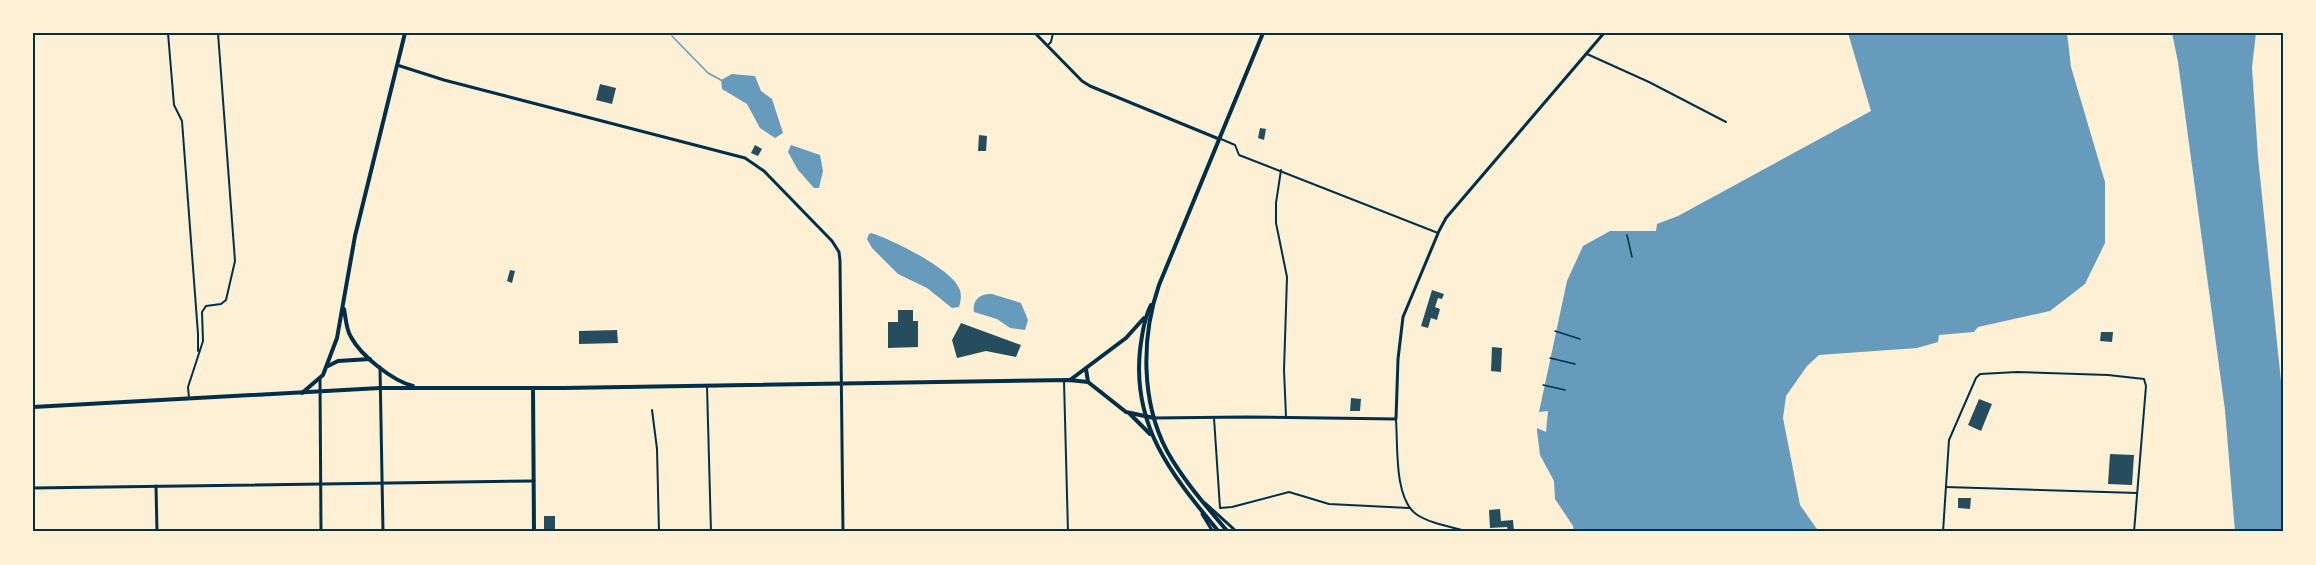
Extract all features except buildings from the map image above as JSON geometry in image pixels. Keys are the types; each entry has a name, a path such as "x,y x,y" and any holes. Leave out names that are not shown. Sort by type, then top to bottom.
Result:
{"main road":[{"path":"302,393 320,379 327,367 337,338 355,236 405,33"},
{"path":"1067,381 1129,335 1139,326 1147,313 1263,33"},
{"path":"1153,302 1148,330 1147,374 1154,418 1174,462 1228,532"},
{"path":"344,303 349,334 355,343 380,367 401,382 422,388"},
{"path":"1147,313 1139,359 1140,387 1145,417 1153,439 1170,471 1219,532"},
{"path":"327,367 338,361 371,359"},
{"path":"1086,368 1088,382"},
{"path":"33,407 380,388 1067,381 1088,382 1145,428 1153,439"},
{"path":"533,388 534,532"},
{"path":"1126,412 1154,418"}],"street":[{"path":"168,33 174,105 182,121 198,334 197,354"},
{"path":"189,399 188,387 203,341 203,308 220,304 226,300 234,261 218,33"},
{"path":"1035,33 1082,81 1090,86 1235,145 1239,155 1438,233"},
{"path":"1047,46 1051,42 1053,33"},
{"path":"1470,532 1426,520 1409,508 1401,494 1396,419 1403,317 1446,218 1604,33"},
{"path":"1587,54 1649,82 1726,122"},
{"path":"397,65 436,78 745,158 757,165 832,241 839,252 843,532"},
{"path":"1281,170 1276,203 1276,223 1287,277 1284,370 1286,418"},
{"path":"380,367 383,532"},
{"path":"1943,532 1950,436 1976,378 1980,374 2017,372 2108,375 2142,378 2146,382 2134,532"},
{"path":"320,379 321,532"},
{"path":"1067,381 1068,532"},
{"path":"707,386 711,532"},
{"path":"652,410 657,449 659,532"},
{"path":"1154,418 1396,419"},
{"path":"1214,418 1220,508 1289,492 1329,504 1409,508"},
{"path":"33,488 534,481"},
{"path":"156,486 157,532"},
{"path":"1946,487 2137,493"},
{"path":"1203,501 1237,532"},
{"path":"1196,505 1214,532"}],"path":[{"path":"1628,235 1632,257"},
{"path":"1555,331 1580,339"},
{"path":"1550,358 1575,364"},
{"path":"1543,385 1565,390"}],"water":[{"path":"1848,33 2067,33 2071,67 2105,182 2105,243 2085,284 2050,311 1978,327 1974,332 1939,335 1938,342 1917,348 1819,355 1807,366 1786,396 1783,418 1800,505 1819,532 1574,532 1573,526 1555,499 1554,481 1540,455 1537,428 1546,432 1548,411 1539,412 1567,281 1583,246 1610,231 1656,231 1657,224 1678,216 1871,111"},
{"path":"2172,33 2256,33 2252,67 2258,157 2283,401 2283,532 2235,532 2225,410 2178,62"},
{"path":"732,74 755,76 761,91 772,99 783,133 775,138 760,128 747,104 722,89 721,80"},
{"path":"791,145 820,155 823,171 819,188 814,188 798,170 788,152"},
{"path":"871,233 906,248 945,272 954,280 961,293 959,307 952,308 927,288 898,274 872,248 867,239"},
{"path":"992,294 1021,303 1028,320 1025,330 1010,328 997,319 974,312 974,304 978,298"}],"waterway":[{"path":"672,36 708,73 721,80"}]}
